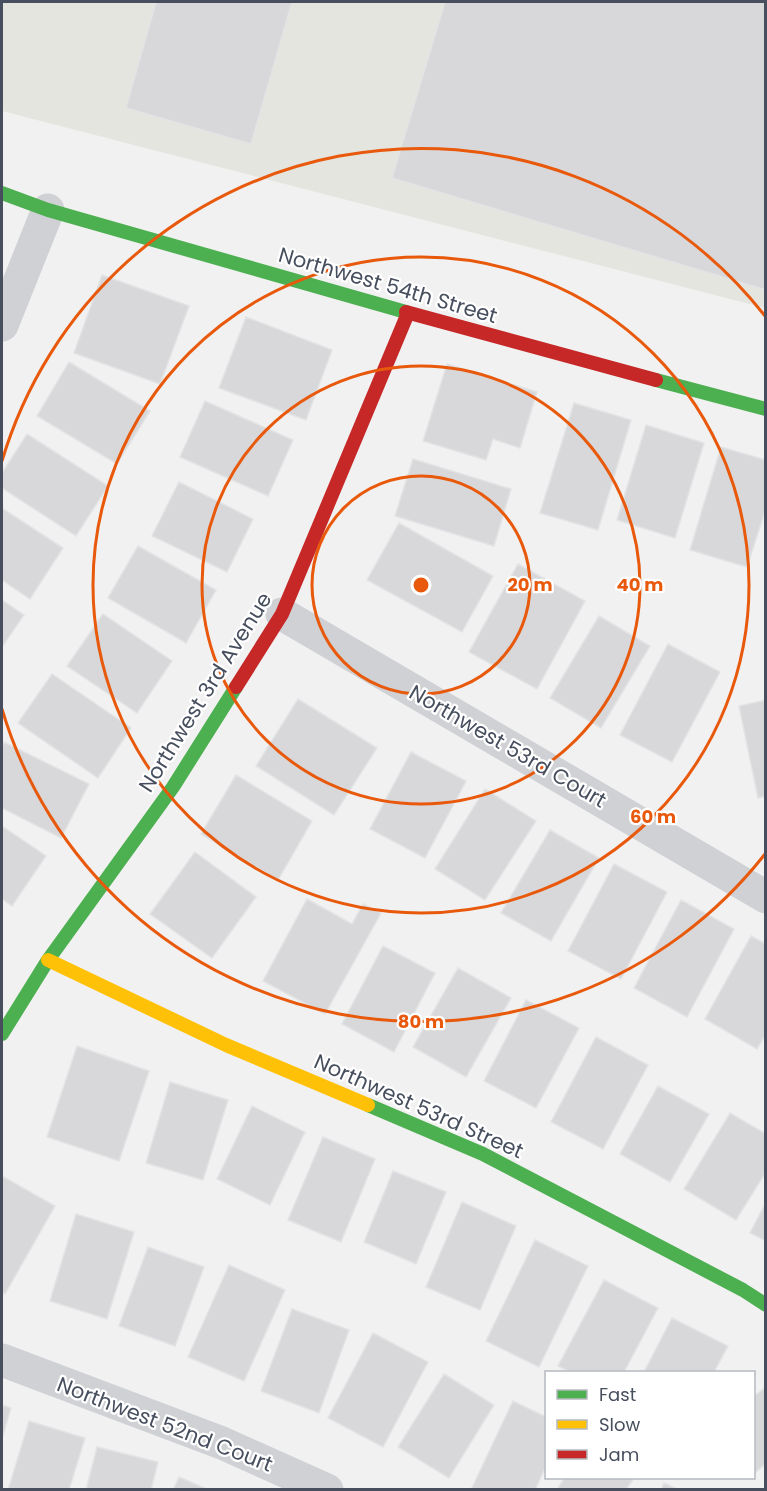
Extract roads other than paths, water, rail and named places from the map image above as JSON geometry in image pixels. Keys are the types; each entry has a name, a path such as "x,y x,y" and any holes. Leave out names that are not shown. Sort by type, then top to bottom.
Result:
{"street":[{"name":"Northwest 54th Street","path":"2,193 48,210 408,313 765,409"},
{"path":"2,325 48,210"},
{"name":"Northwest 3rd Avenue","path":"2,1034 48,960 173,787 282,614 408,313"},
{"name":"Northwest 53rd Court","path":"282,614 765,897"},
{"name":"Northwest 53rd Street","path":"48,960 226,1045 483,1154 743,1290 765,1305"},
{"name":"Northwest 52nd Court","path":"2,1360 222,1443 327,1490"}]}
